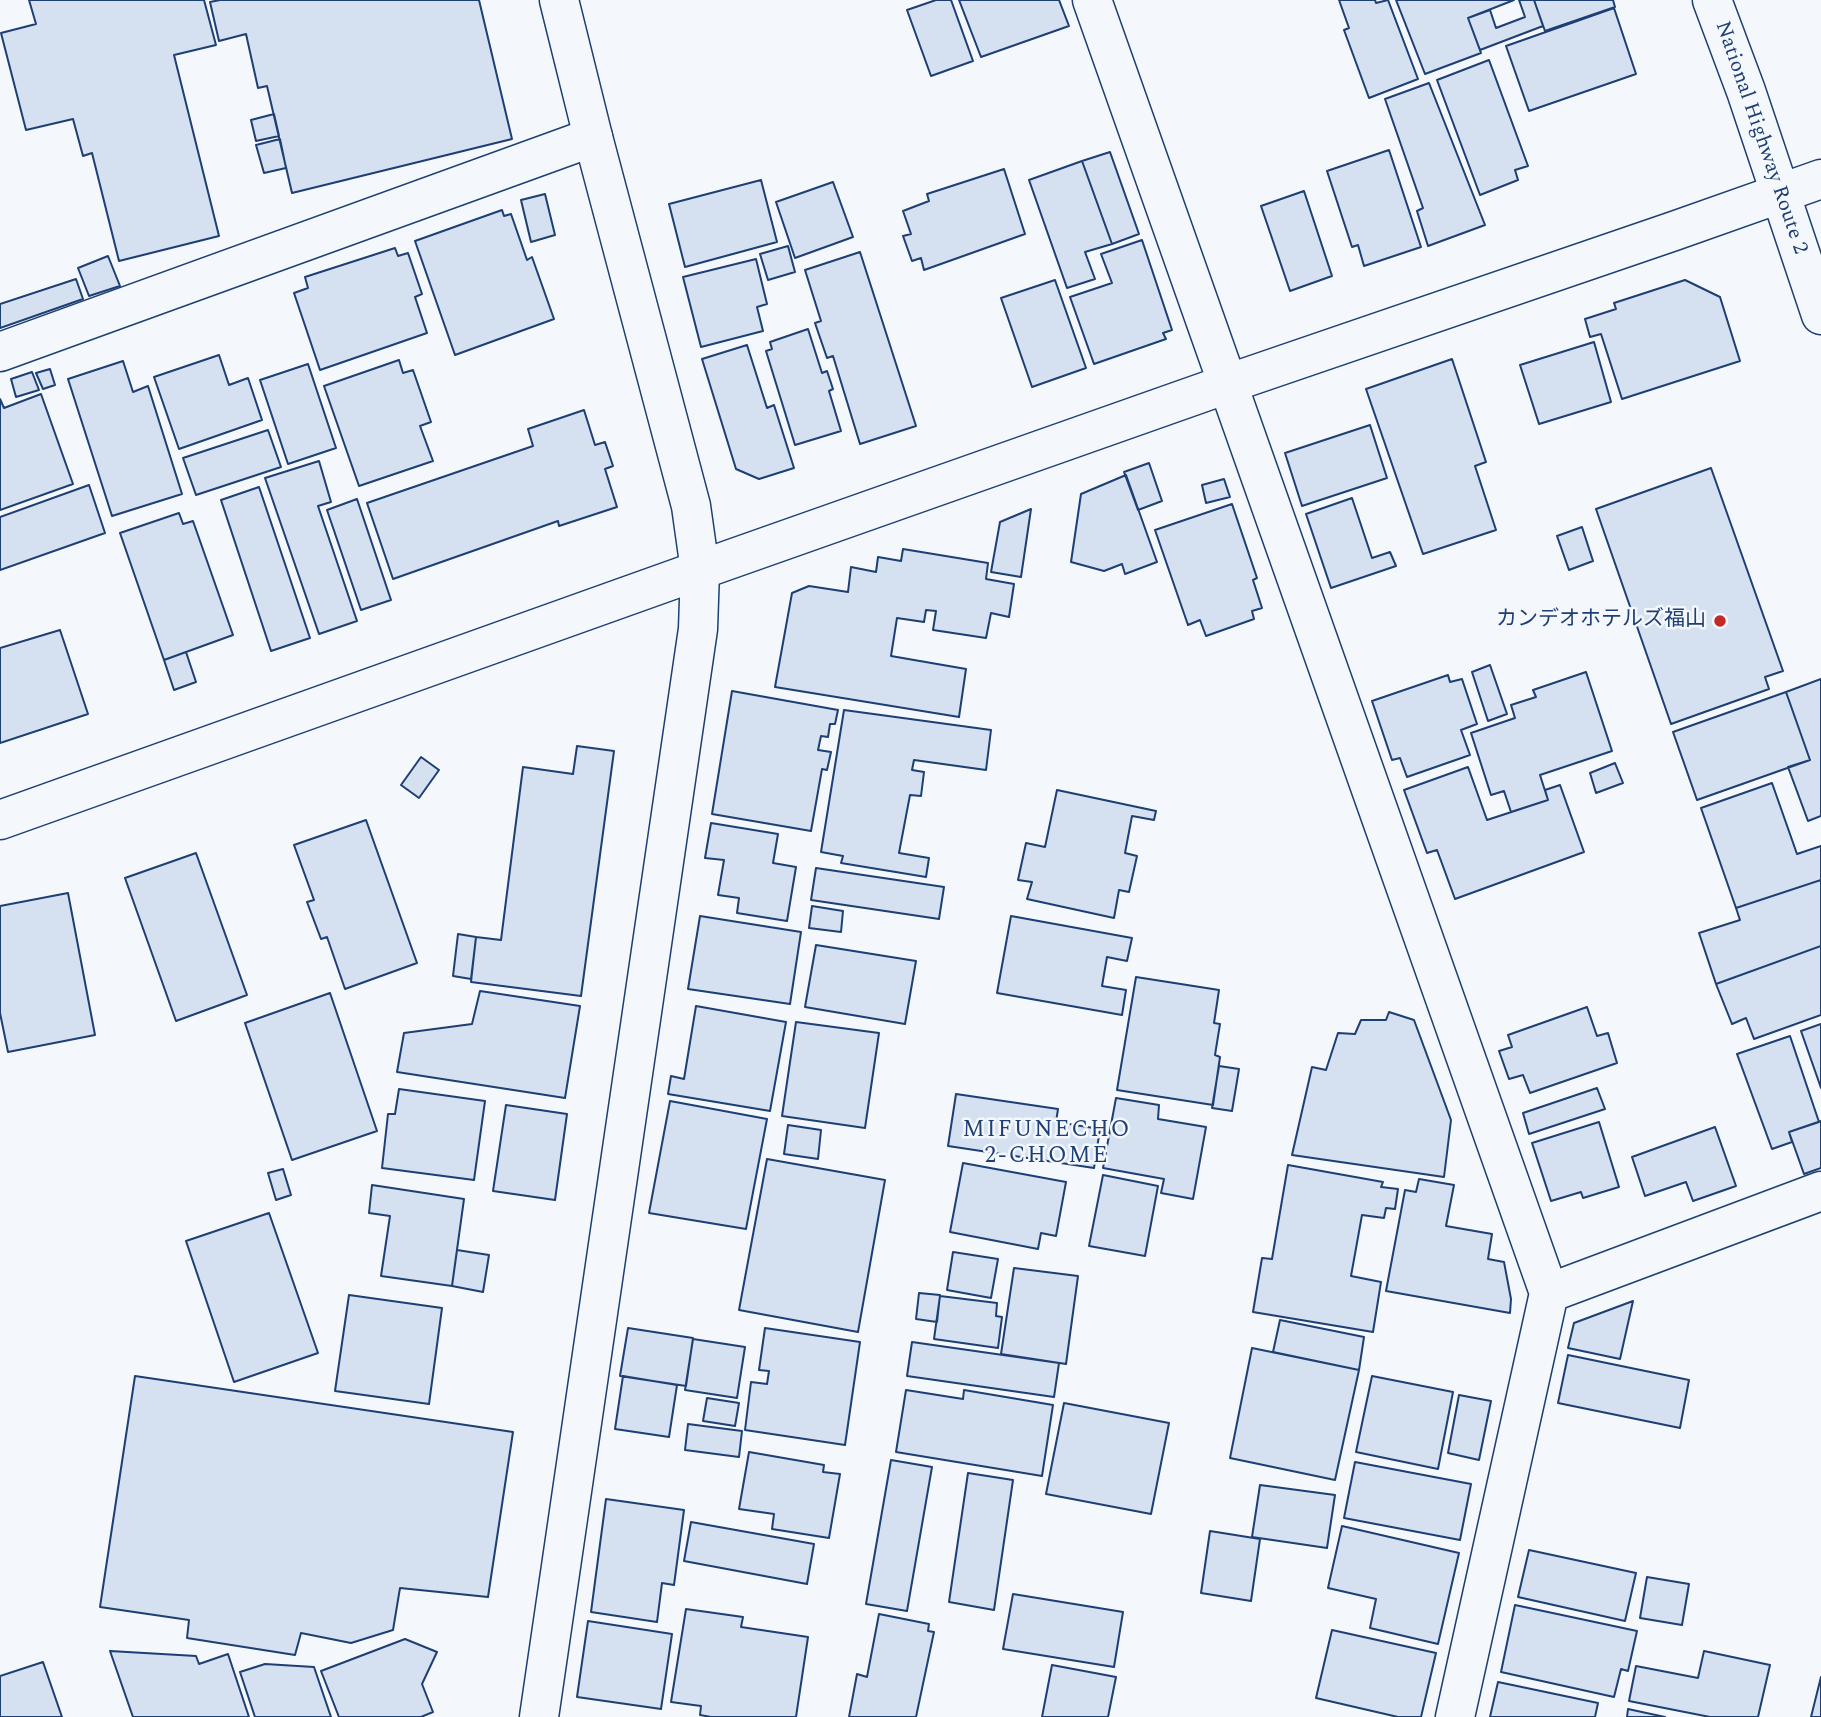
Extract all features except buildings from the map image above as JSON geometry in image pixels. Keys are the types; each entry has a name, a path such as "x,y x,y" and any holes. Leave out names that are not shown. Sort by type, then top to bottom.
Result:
{"main road":[{"path":"539,1717 698,629 700,570 691,506 559,0"},
{"path":"1092,0 1549,1293 1455,1717"},
{"name":"National Highway Route 2","path":"1712,0 1746,91 1821,315"},
{"path":"0,352 593,137"},
{"path":"0,820 1227,384 1821,179"},
{"path":"1549,1293 1821,1191"}],"place":[{"name":"カンデオホテルズ福山","path":"1720,621"}],"district":[{"name":"MIFUNECHO 2-CHOME","path":"1047,1144"}]}
